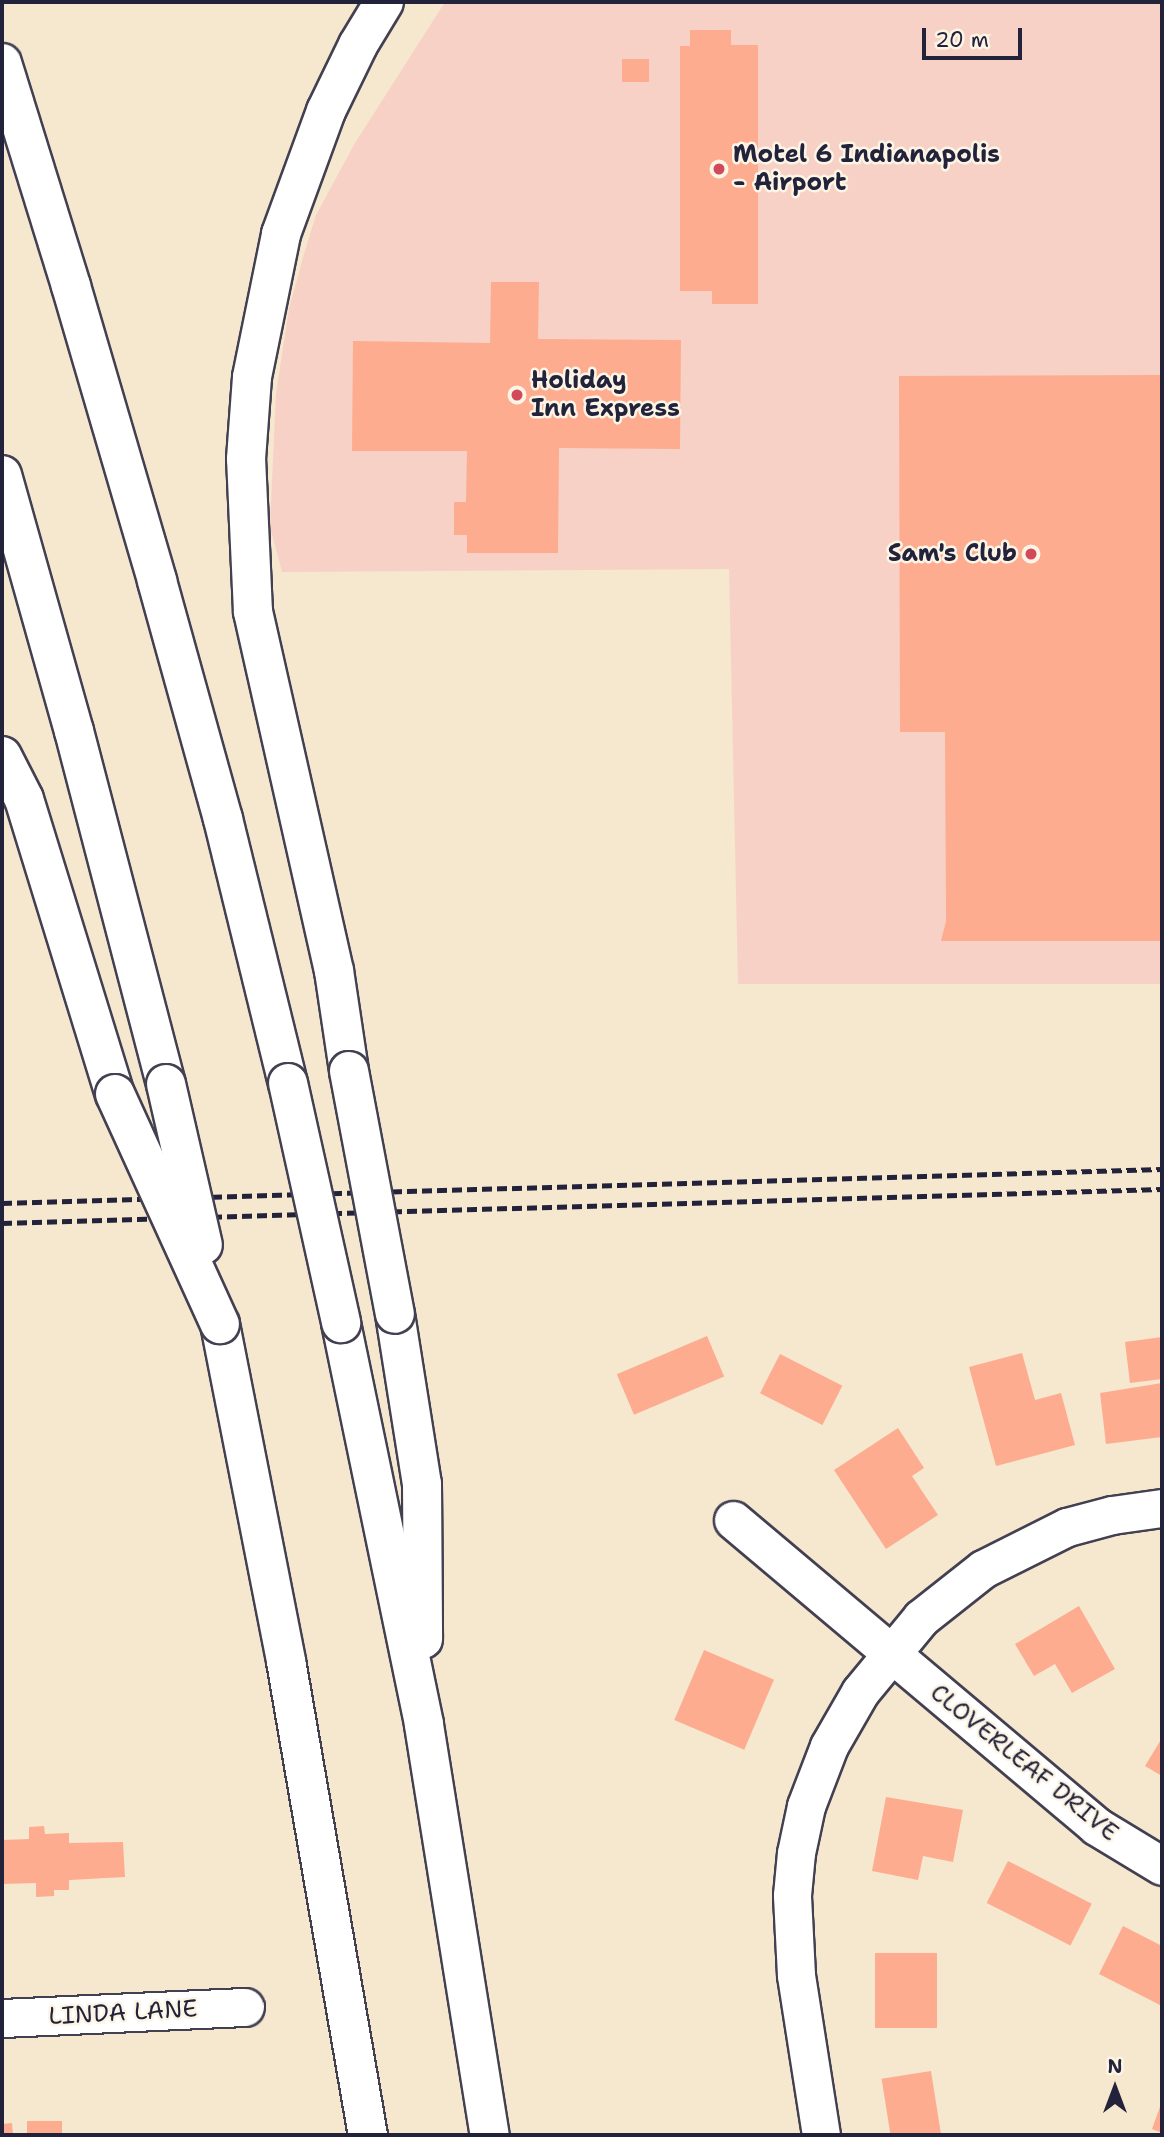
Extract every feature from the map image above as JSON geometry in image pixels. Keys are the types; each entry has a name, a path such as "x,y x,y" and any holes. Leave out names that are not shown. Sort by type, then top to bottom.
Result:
{"highway":[{"path":"384,2 358,45 326,111 281,234 252,377 246,459 253,612 334,971 349,1071 395,1314 422,1485 424,1725"},
{"path":"2,63 72,286 158,581 223,820 288,1083 424,1725 491,2135"},
{"path":"2,475 74,731 166,1084 220,1324 286,1661 368,2135"},
{"path":"2,756 24,799 115,1094 220,1324"}],"street":[{"path":"821,2135 796,1975 792,1895 796,1853 806,1806 829,1746 852,1704 890,1655 933,1608 983,1569 1067,1527 1112,1515 1162,1508"},
{"name":"CLOVERLEAF DRIVE","path":"733,1520 1096,1826 1162,1866"},
{"name":"LINDA LANE","path":"2,2018 245,2007"}],"shaded area":[{"path":"445,2 1162,2 1162,984 738,984 729,569 282,572 270,527 276,393 289,309 304,254 316,215 355,143"}],"building":[{"name":"Motel 6 Indianapolis - Airport","path":"690,30 731,30 731,45 758,45 758,304 712,304 712,291 680,291 680,46 690,46"},
{"path":"622,59 649,59 649,82 622,82"},
{"name":"Holiday Inn Express","path":"491,282 539,282 538,339 681,340 680,449 559,448 558,553 467,553 467,535 454,535 454,502 466,502 467,451 352,451 353,341 490,343"},
{"name":"Sam's Club","path":"1162,375 1162,941 941,941 946,921 945,732 900,732 899,376"},
{"path":"707,1336 724,1377 634,1415 617,1374"},
{"path":"1162,1337 1162,1379 1130,1383 1125,1342"},
{"path":"1022,1353 1035,1400 1061,1393 1075,1445 996,1466 969,1367"},
{"path":"780,1354 842,1386 822,1425 760,1393"},
{"path":"1162,1383 1162,1437 1106,1444 1100,1393"},
{"path":"898,1428 924,1468 912,1476 938,1515 886,1549 834,1470"},
{"path":"1079,1606 1115,1669 1072,1693 1055,1664 1034,1676 1015,1644"},
{"path":"704,1650 774,1680 744,1750 674,1720"},
{"path":"1162,1738 1162,1776 1145,1766"},
{"path":"886,1797 963,1810 953,1862 923,1856 918,1880 872,1871"},
{"path":"44,1826 45,1834 69,1833 69,1843 123,1842 125,1877 69,1880 69,1890 54,1890 54,1896 36,1897 36,1883 2,1884 2,1840 29,1839 29,1827"},
{"path":"1008,1861 1092,1904 1070,1946 987,1903"},
{"path":"1123,1926 1162,1946 1162,2006 1099,1974"},
{"path":"875,1953 937,1953 937,2028 875,2028"},
{"path":"931,2071 941,2135 891,2135 882,2079"},
{"path":"1162,2101 1162,2133 1152,2129"},
{"path":"27,2121 62,2121 62,2135 27,2135"},
{"path":"12,2123 13,2135 2,2135 2,2124"}],"railway":[{"path":"2,1203 1162,1169"},
{"path":"2,1223 1162,1189"}],"place":[{"name":"Motel 6 Indianapolis - Airport","path":"719,169"},
{"name":"Holiday Inn Express","path":"517,395"},
{"name":"Sam's Club","path":"1031,554"}]}
